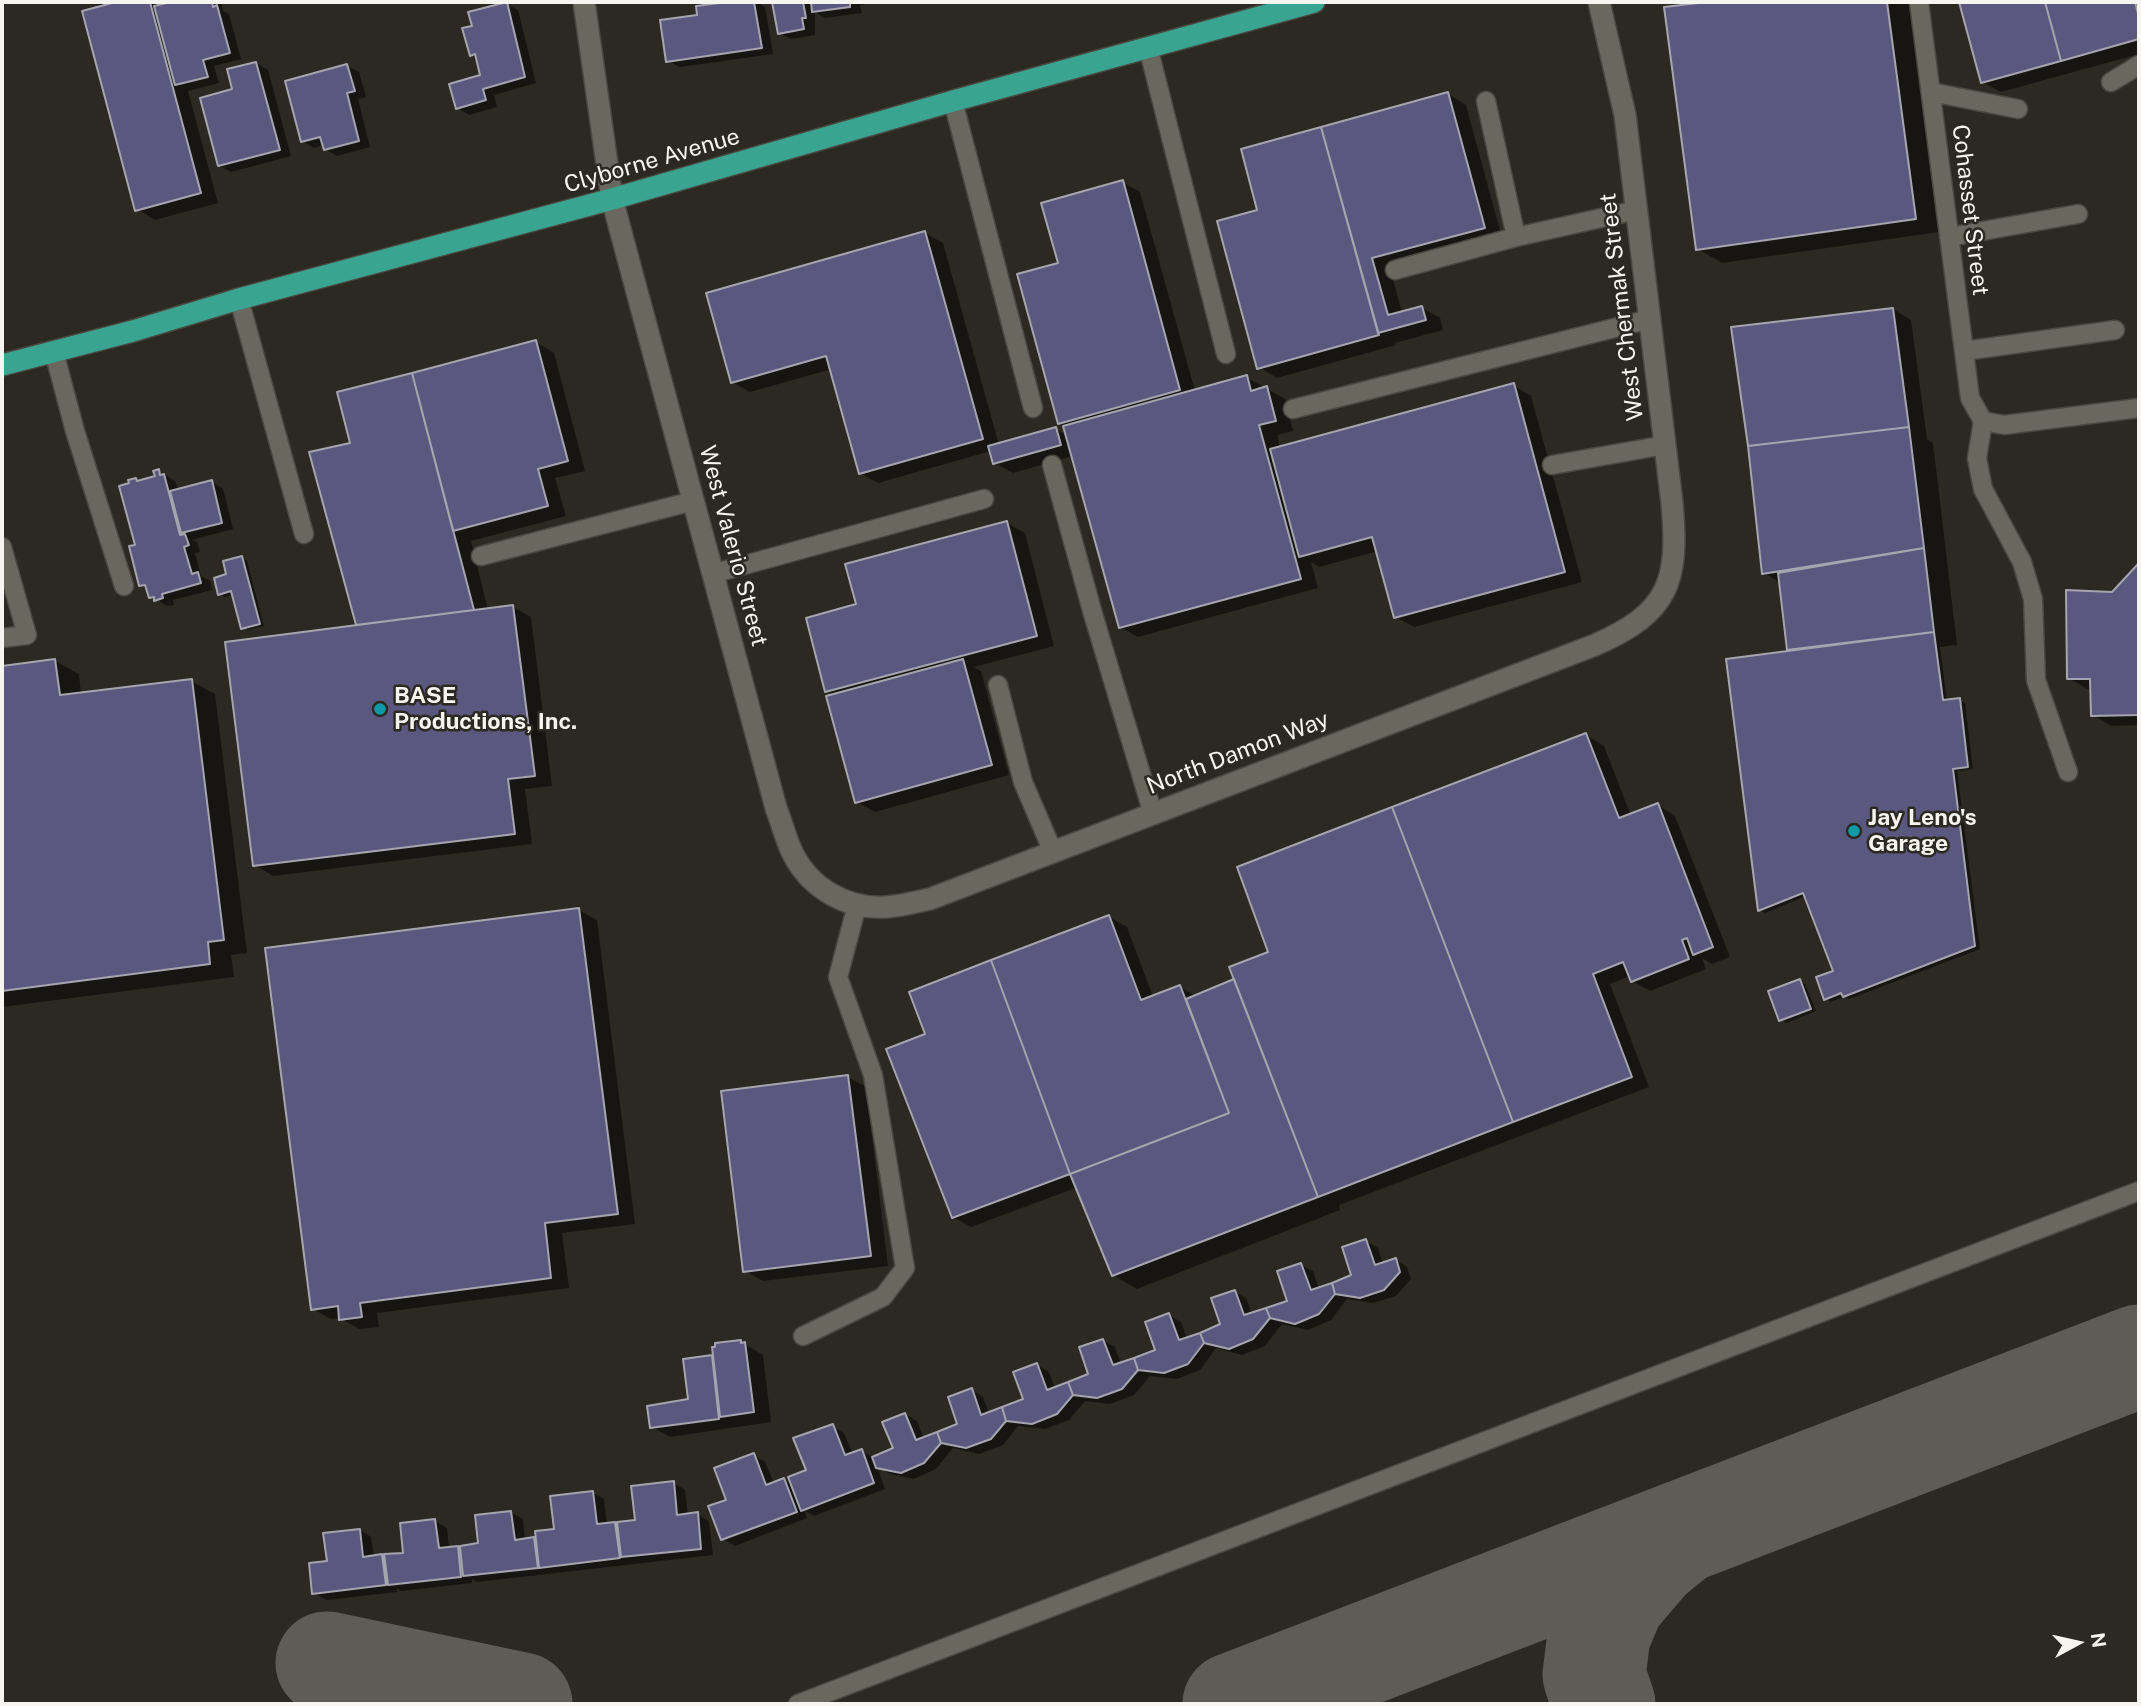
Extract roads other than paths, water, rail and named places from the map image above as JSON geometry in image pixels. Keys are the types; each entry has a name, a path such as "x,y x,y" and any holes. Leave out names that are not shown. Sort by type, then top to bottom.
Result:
{"main road":[{"name":"Clyborne Avenue","path":"2,365 612,199 953,100 1314,2"}],"street":[{"name":"West Valerio Street","path":"584,2 612,199 776,808 793,854 808,877 828,893"},
{"name":"West Chermak Street","path":"1599,2 1625,115 1676,543 1672,576 1656,605"},
{"name":"North Damon Way","path":"828,893 857,905 886,907 930,899 1595,645 1640,621 1656,605"}],"lane":[{"name":"Cohasset Street","path":"1919,2 1970,398 1983,421"},
{"path":"1148,47 1226,354"},
{"path":"2111,82 2139,65"},
{"path":"1931,92 2018,109"},
{"path":"953,100 1033,408"},
{"path":"1486,101 1516,237"},
{"path":"1395,270 1516,237 1637,210"},
{"path":"1949,237 2078,214"},
{"path":"239,299 304,534"},
{"path":"1293,409 1650,319"},
{"path":"1964,351 2115,330"},
{"path":"54,352 75,431 124,586"},
{"path":"2068,772 2036,680 2033,599 2022,562 1983,489 1977,458 1983,421 2004,425 2139,408"},
{"path":"1552,465 1665,445"},
{"path":"1052,465 1153,814"},
{"path":"712,574 984,499"},
{"path":"481,556 693,501"},
{"path":"2,547 27,635 2,638"},
{"path":"998,685 1023,782 1053,852"},
{"path":"803,1336 883,1297 905,1268 873,1075 838,977 857,905"},
{"path":"798,1704 2139,1191"}],"place":[{"name":"BASE Productions, Inc.","path":"380,709"},
{"name":"Jay Leno's Garage","path":"1854,831"}]}
